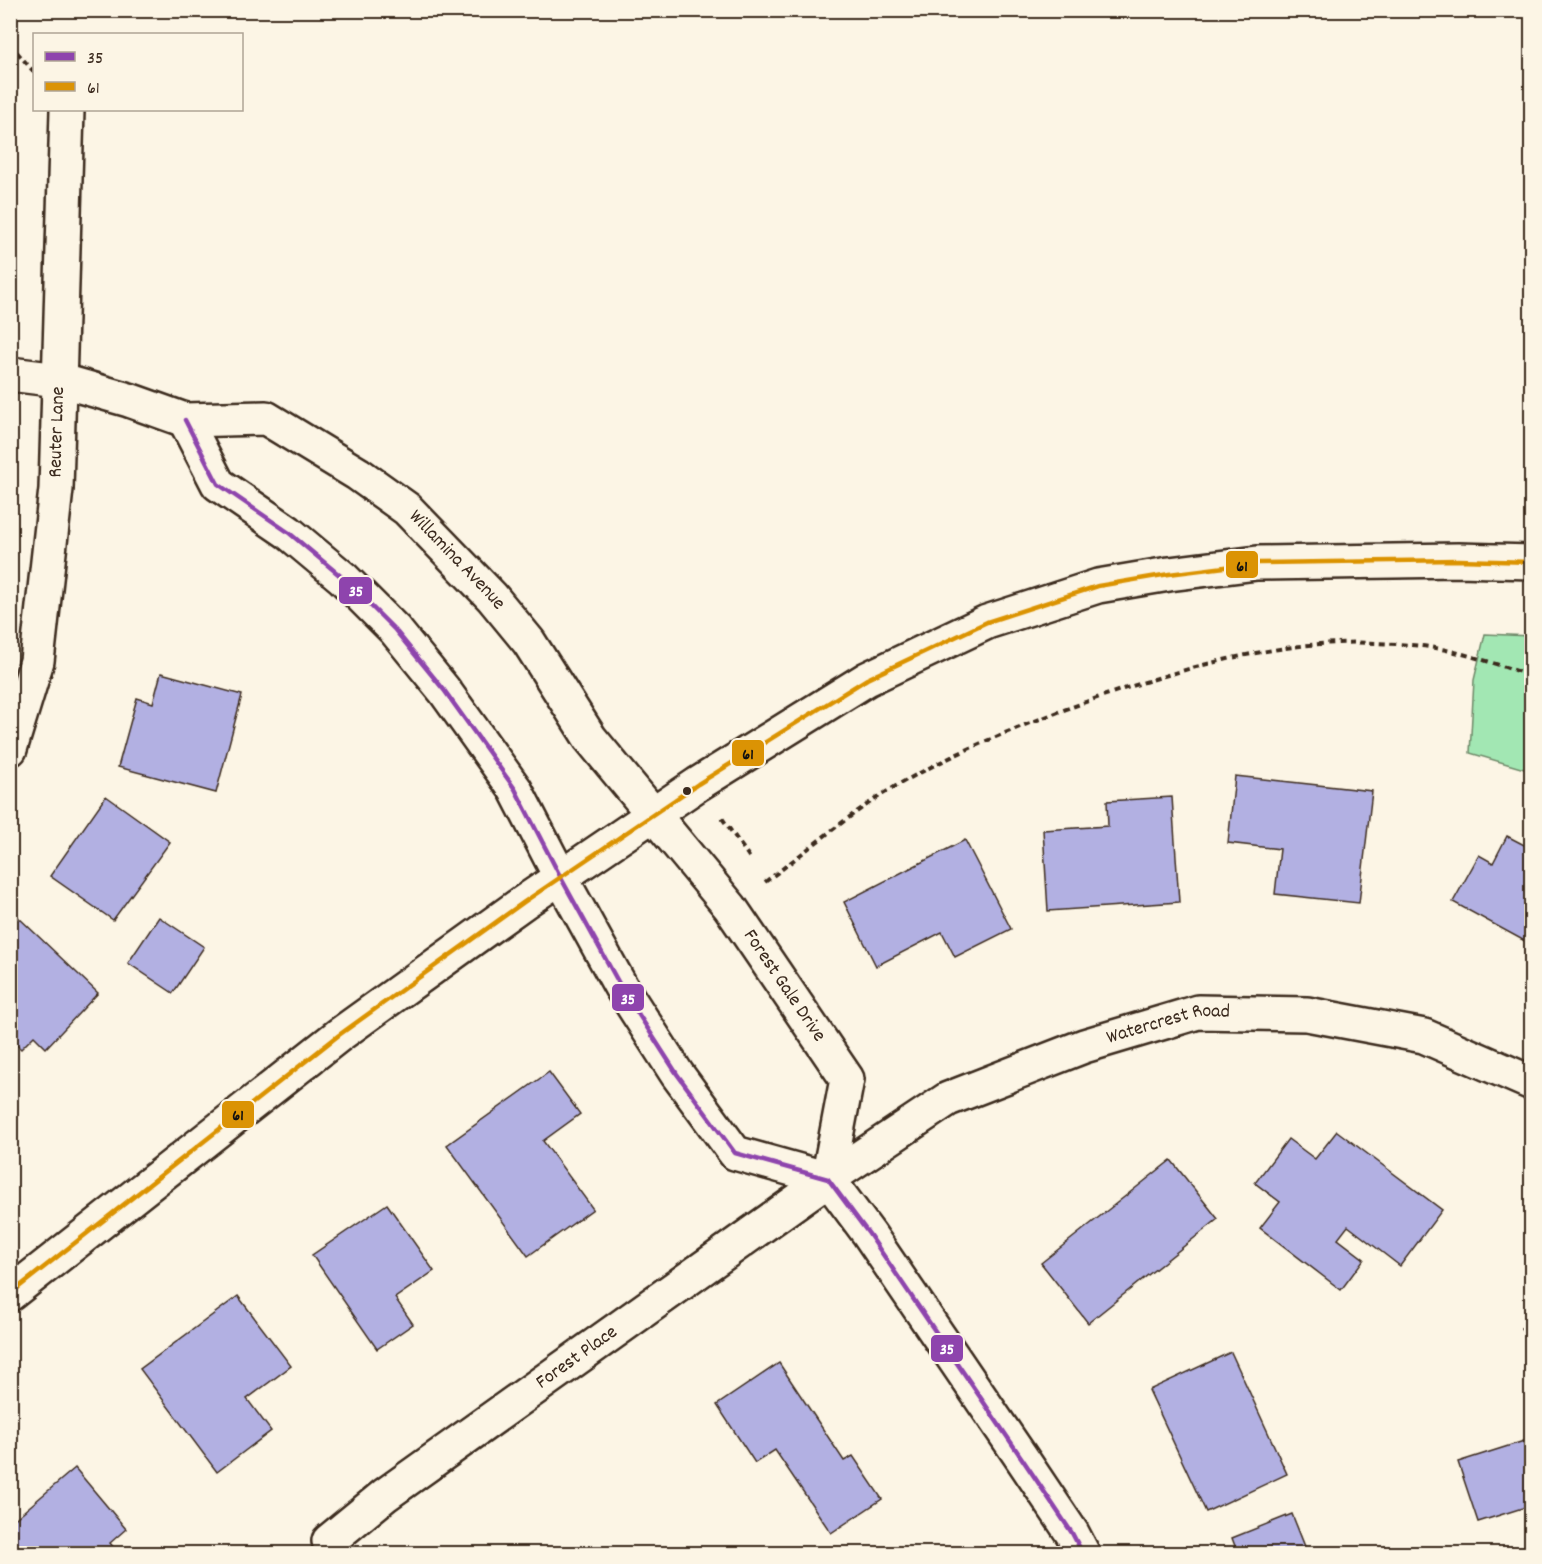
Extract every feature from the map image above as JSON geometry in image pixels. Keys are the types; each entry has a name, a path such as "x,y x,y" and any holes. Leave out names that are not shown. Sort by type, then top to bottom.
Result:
{"street":[{"name":"Reuter Lane","path":"10,749 36,661 56,489 67,111"},
{"name":"Willamina Avenue","path":"10,375 59,380 129,400 185,420 266,418 358,474 406,508 485,589 529,642 590,738 654,815"},
{"path":"185,420 218,484 288,531 343,578 395,630 444,690 515,789 621,987 677,1074 735,1153 828,1179 869,1234 1017,1450 1072,1533 1083,1554"},
{"path":"10,1294 339,1035 524,902 698,784 867,679 987,622 1098,586 1169,573 1257,563 1458,560 1532,562"},
{"name":"Forest Gale Drive","path":"654,815 730,907 847,1079 828,1179"},
{"name":"Watercrest Road","path":"828,1179 948,1099 1084,1046 1198,1012 1307,1014 1424,1036 1532,1083"},
{"name":"Forest Place","path":"331,1547 385,1495 828,1179"}],"path":[{"path":"10,44 33,71"},
{"path":"759,872 766,881 855,813 897,785 958,754 1085,702 1203,666 1271,650 1336,643 1411,645 1465,654 1532,676"},
{"path":"698,784 752,862"}],"green space":[{"path":"1485,634 1531,636 1531,771 1470,753 1474,680"}],"building":[{"path":"161,673 242,695 216,793 118,767 137,698 153,703"},
{"path":"1235,776 1372,791 1359,903 1275,894 1280,849 1228,843"},
{"path":"106,796 170,842 113,920 50,876"},
{"path":"1172,797 1179,902 1048,911 1043,830 1108,826 1107,801"},
{"path":"1507,836 1532,849 1532,945 1453,902 1479,855 1493,863"},
{"path":"965,840 1011,929 955,957 942,932 876,966 844,902"},
{"path":"17,916 98,993 46,1048 34,1036 21,1049 10,1039 10,922"},
{"path":"159,917 204,947 173,993 128,963"},
{"path":"549,1072 580,1114 543,1141 593,1209 528,1256 447,1145"},
{"path":"1337,1131 1442,1210 1400,1266 1348,1226 1338,1239 1364,1259 1341,1290 1260,1228 1280,1202 1255,1183 1288,1139 1315,1159"},
{"path":"1171,1160 1218,1219 1088,1323 1041,1263"},
{"path":"387,1204 434,1271 395,1298 413,1324 377,1349 312,1255"},
{"path":"238,1296 291,1366 247,1399 271,1431 217,1472 140,1369"},
{"path":"1532,1322 1532,1346 1521,1328"},
{"path":"1231,1352 1287,1474 1206,1512 1149,1390"},
{"path":"779,1363 844,1461 853,1456 882,1499 831,1533 775,1450 755,1463 717,1405"},
{"path":"1524,1441 1532,1465 1532,1505 1478,1522 1458,1462"},
{"path":"75,1468 126,1529 110,1543 119,1554 19,1554 10,1544 10,1523"},
{"path":"1292,1514 1308,1554 1238,1554 1232,1538"},
{"path":"573,1548 576,1554 560,1554"}],"transit line":[{"name":"35","path":"185,420 218,484 288,532 343,578 395,630 444,690 515,789 621,987 677,1074 735,1153 828,1179 869,1234 1023,1460 1072,1533 1083,1554"},
{"name":"61","path":"10,1294 339,1035 524,902 698,784 867,679 987,622 1098,586 1257,563 1458,560 1532,562"}]}
